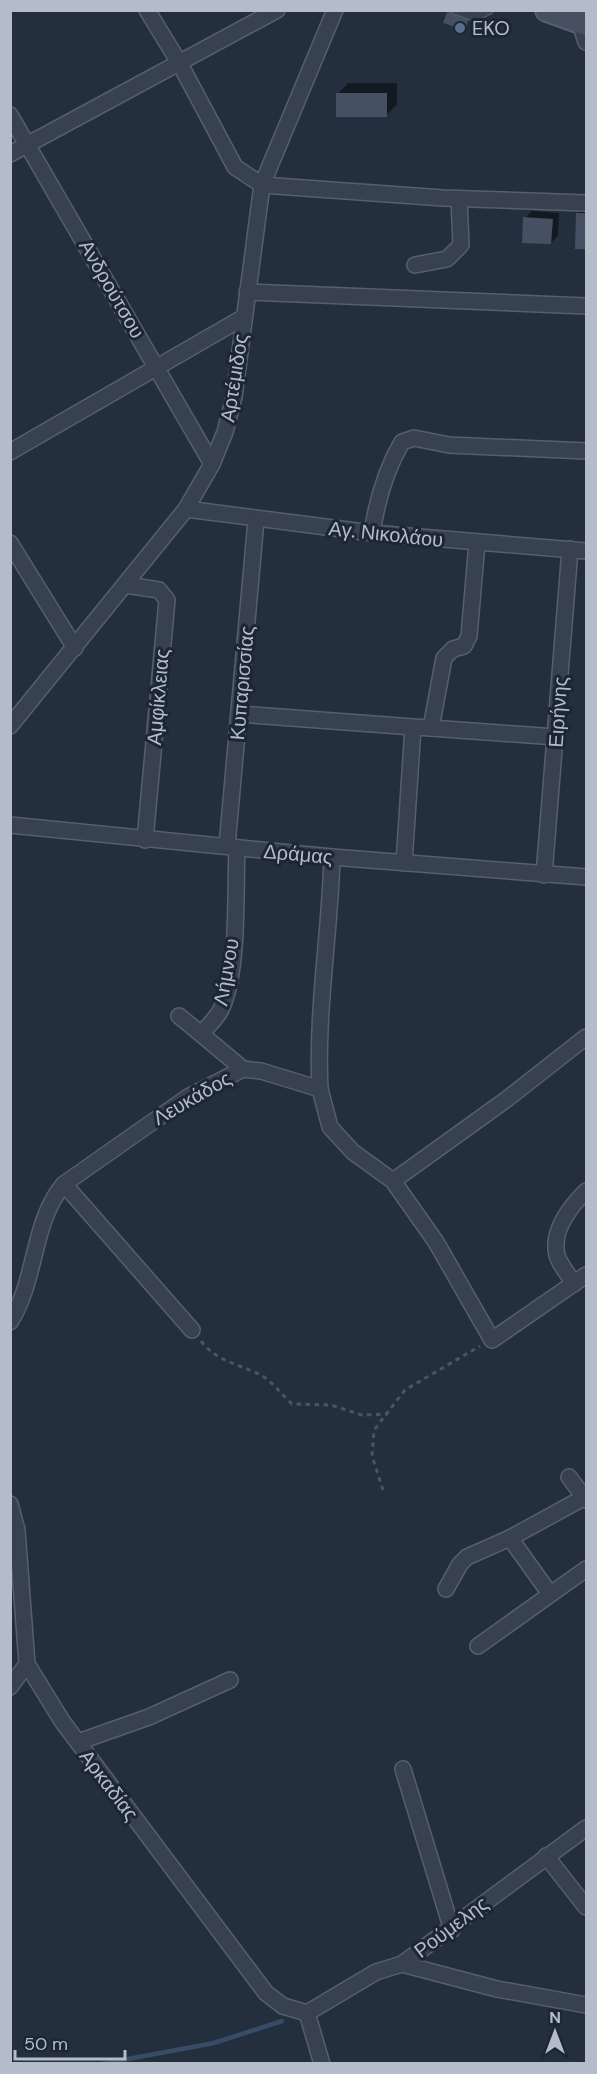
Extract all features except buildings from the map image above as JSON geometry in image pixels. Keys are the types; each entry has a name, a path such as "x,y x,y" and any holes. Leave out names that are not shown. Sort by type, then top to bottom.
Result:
{"main road":[{"path":"547,10 582,24"}],"street":[{"path":"147,10 180,64 235,167 262,185 459,199 586,203"},
{"path":"10,154 277,10"},
{"name":"Αρτέμιδος","path":"10,726 186,509 212,464 225,432 234,397 262,185 335,10"},
{"name":"Ανδρούτσου","path":"10,115 212,464"},
{"path":"415,265 447,260 461,245 459,199"},
{"path":"247,292 586,306"},
{"path":"10,452 244,317"},
{"path":"372,533 377,497 388,468 402,442 414,438 449,445 586,451"},
{"name":"Αγ. Νικολάου","path":"186,509 256,520 372,533 586,551"},
{"name":"Κυπαρισσίας","path":"232,847 239,714 256,520"},
{"path":"10,543 75,648"},
{"path":"431,728 444,658 453,649 464,646 469,636 477,543"},
{"name":"Ειρήνης","path":"544,874 570,549"},
{"name":"Αμφίκλειας","path":"126,585 159,590 167,600 145,840"},
{"path":"239,714 556,737"},
{"path":"404,862 406,790 413,727"},
{"name":"Δράμας","path":"10,825 145,840 586,878"},
{"name":"Λήμνου","path":"201,1034 218,1016 224,1004 231,968 232,847"},
{"path":"332,857 331,914 318,1060 320,1089 330,1127 353,1152 393,1181 436,1242 492,1340 580,1280 557,1256 556,1241 562,1224 586,1191"},
{"path":"179,1016 243,1069"},
{"path":"393,1181 507,1099 586,1037"},
{"name":"Λευκάδος","path":"10,1322 25,1290 50,1205 64,1184 188,1097 243,1069 261,1071 320,1089"},
{"path":"64,1184 192,1330"},
{"path":"446,1588 460,1564 467,1557 510,1538 586,1498 569,1477"},
{"name":"Αρκαδίας","path":"10,1504 17,1530 27,1664 78,1742 266,1993 283,2006 308,2013"},
{"path":"510,1538 550,1594"},
{"path":"478,1646 586,1569"},
{"path":"10,1687 27,1664"},
{"path":"78,1742 149,1717 230,1680"},
{"path":"404,1769 452,1930"},
{"name":"Ρούμελης","path":"308,2013 376,1972 402,1965 452,1930 498,1891 586,1828"},
{"path":"546,1856 586,1907"},
{"path":"402,1965 497,1989 586,2005"},
{"path":"308,2013 322,2064"}],"lane":[{"path":"456,10 475,17 489,10"}],"path":[{"path":"192,1330 208,1351 232,1366 262,1376 292,1404 331,1405 362,1415 388,1414"},
{"path":"383,1490 372,1456 374,1430 405,1390 492,1340"}],"waterway":[{"path":"101,2064 214,2043 282,2021"}],"place":[{"name":"EKO","path":"460,28"}]}
